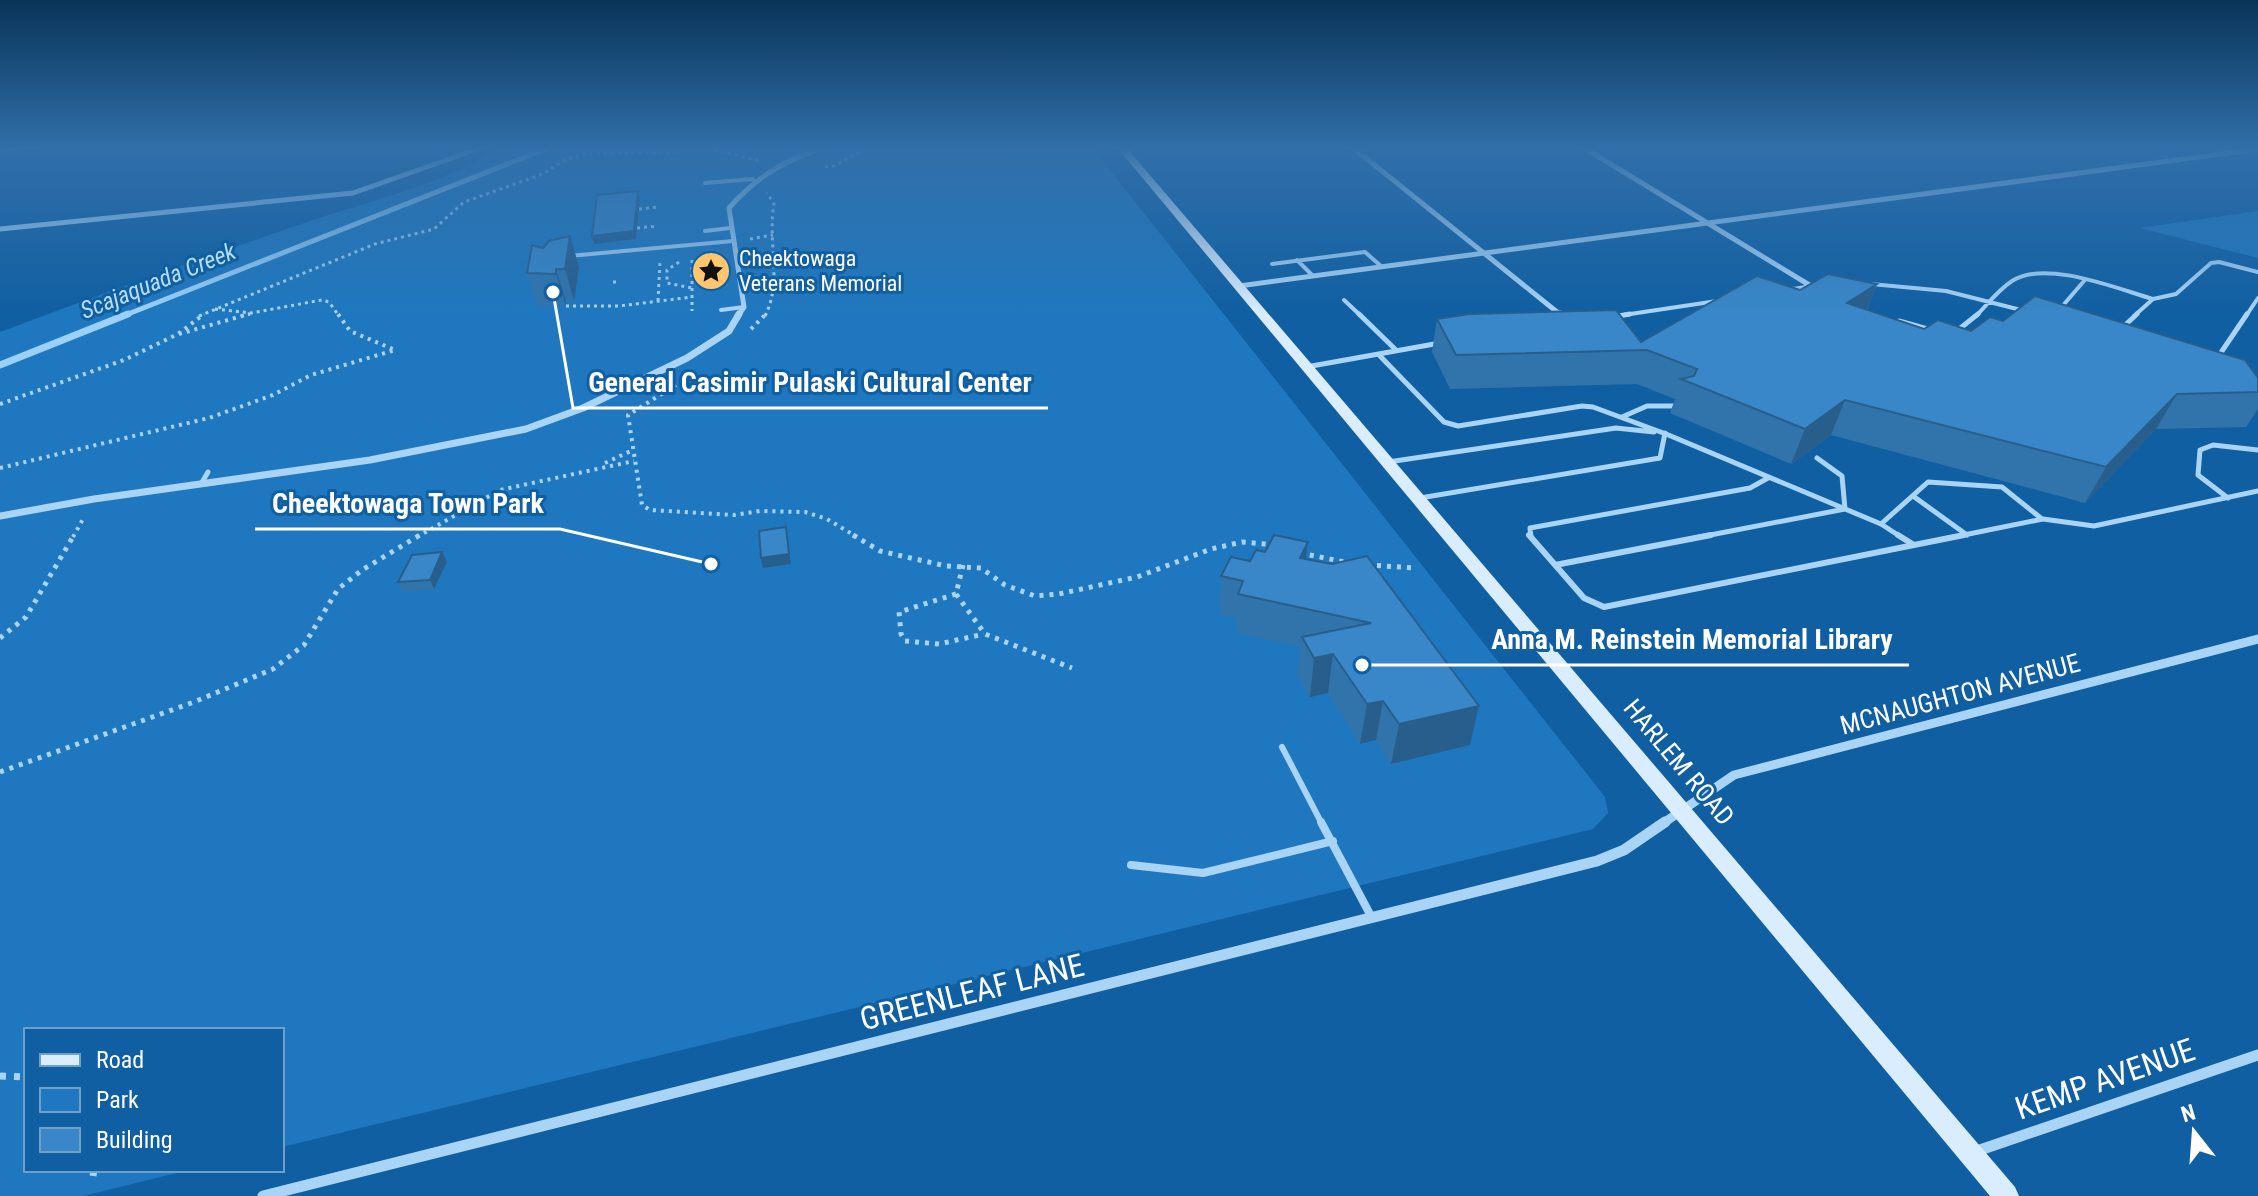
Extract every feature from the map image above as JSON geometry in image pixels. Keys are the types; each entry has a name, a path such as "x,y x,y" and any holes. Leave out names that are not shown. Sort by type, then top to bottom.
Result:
{"main road":[{"name":"HARLEM ROAD","path":"1167,202 2006,1196"}],"street":[{"path":"0,229 267,202"},
{"path":"0,516 94,499 370,463 526,432 583,408 687,358 729,331 744,307 730,228 729,208 734,202"},
{"path":"1420,202 1571,324"},
{"path":"1673,202 1811,286"},
{"path":"1239,286 1872,202"},
{"name":"MCNAUGHTON AVENUE","path":"1681,811 1734,775 2258,639"},
{"name":"GREENLEAF LANE","path":"263,1196 1597,861 1624,850 1681,811"},
{"name":"KEMP AVENUE","path":"1970,1153 2258,1055"}],"lane":[{"path":"705,231 730,228"},
{"path":"562,256 733,241"},
{"path":"1272,264 1365,252 1382,267"},
{"path":"1297,260 1313,276"},
{"path":"1949,330 1960,330 1988,301 2025,273 2084,281 2153,299 2176,294 2211,263 2219,262 2258,272"},
{"path":"2051,319 2084,281"},
{"path":"1869,284 1914,286 2038,315"},
{"path":"1781,291 1827,285"},
{"path":"1811,286 1822,292"},
{"path":"2217,359 2258,298"},
{"path":"2113,336 2153,299"},
{"path":"1344,300 1396,350"},
{"path":"1601,319 1721,300"},
{"path":"721,310 744,307"},
{"path":"1885,317 1928,330 1939,330"},
{"path":"1555,326 1571,324"},
{"path":"1306,367 1447,342"},
{"path":"1380,356 1444,422 1458,426 1582,406 1666,434 1881,524 1914,545"},
{"path":"574,401 583,408"},
{"path":"1621,417 1647,406 1680,406"},
{"path":"1385,462 1616,428 1666,434"},
{"path":"1415,499 1660,458 1666,434"},
{"path":"2228,498 2198,475 2200,450 2222,445 2258,450"},
{"path":"1817,458 1842,476 1845,509"},
{"path":"201,484 208,472"},
{"path":"1768,478 1750,488 1530,528 1528,534 1584,598 1604,607 2043,519 2094,526 2258,491"},
{"path":"1881,524 1928,482 2002,487 2043,519"},
{"path":"1913,496 1967,535"},
{"path":"1555,565 1845,509"},
{"path":"1282,747 1372,918"},
{"path":"1131,865 1203,873 1333,841"}],"path":[{"path":"0,404 124,360 178,334 198,317 215,309 375,244 434,229 465,202"},
{"path":"748,331 769,312 775,285 775,249 769,220 773,202"},
{"path":"639,209 659,207"},
{"path":"637,228 658,226"},
{"path":"658,301 660,249"},
{"path":"692,288 667,283 664,274 672,266 692,259 692,288 692,311"},
{"path":"566,306 692,297"},
{"path":"0,468 209,418 273,395 311,375 395,350 350,331 329,302 322,300 251,313 178,334"},
{"path":"215,309 251,313"},
{"path":"680,383 628,415 642,505 650,510 734,515 760,511 805,512 827,519 880,551 946,566 981,568 1005,585 1035,596 1137,577 1211,549 1242,542 1283,547"},
{"path":"600,466 633,450"},
{"path":"0,772 194,702 273,669 304,645 338,589 362,570 500,490 634,461"},
{"path":"0,638 26,617 94,499"},
{"path":"1296,551 1350,563"},
{"path":"963,565 956,594 985,634 1072,668"},
{"path":"1364,565 1416,568"},
{"path":"956,594 899,612 901,634 905,641 939,644 985,634"},
{"path":"0,1076 24,1077"}],"green space":[{"path":"372,202 1135,202 1605,797 1608,813 1593,829 284,1147 284,1028 24,1028 24,1172 181,1172 83,1196 0,1196 0,332"},
{"path":"2258,211 2258,258 2140,228"}],"building":[{"path":"596,202 637,202 634,231 592,236"},
{"path":"570,236 565,269 556,269 556,274 527,273 532,245 543,248 549,241"},
{"path":"1828,274 1877,284 1847,303 1924,329 1938,320 1971,331 1990,317 2003,321 2035,296 2245,360 2258,378 2258,392 2177,394 2106,467 1845,400 1805,429 1681,379 1694,376 1697,369 1647,350 1456,355 1437,319 1469,314 1616,310 1641,342 1757,276 1800,290"},
{"path":"786,527 789,554 761,558 759,531"},
{"path":"1274,535 1308,542 1300,558 1332,564 1367,556 1479,706 1399,724 1383,701 1367,704 1333,654 1314,658 1302,637 1371,623 1238,594 1243,581 1221,576 1231,557 1250,561 1256,550 1265,552"},
{"path":"442,552 430,580 398,582 412,555"}],"waterway":[{"name":"Scajaquada Creek","path":"123,316 412,202"},
{"name":"Scajaquada Creek","path":"0,365 128,314"}],"place":[{"name":"Cheektowaga Veterans Memorial","path":"711,271"},
{"name":"General Casimir Pulaski Cultural Center","path":"553,292"},
{"name":"Cheektowaga Town Park","path":"711,564"},
{"name":"Anna M. Reinstein Memorial Library","path":"1362,665"}]}
